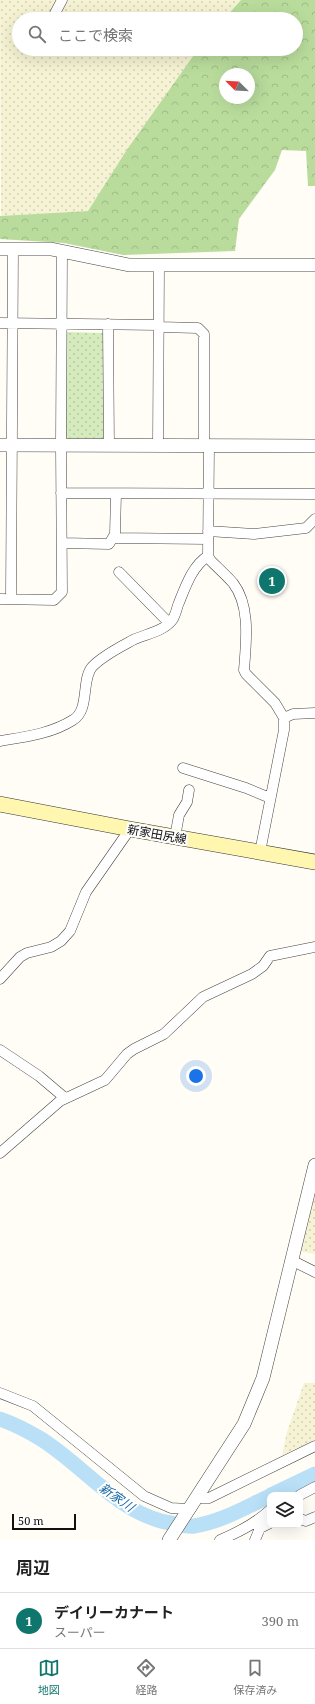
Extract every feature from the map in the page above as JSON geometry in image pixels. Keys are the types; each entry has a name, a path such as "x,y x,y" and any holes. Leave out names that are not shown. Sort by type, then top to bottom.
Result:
{"main road":[{"name":"新家田尻線","path":"0,804 315,862"}],"street":[{"path":"56,12 62,0"},
{"path":"11,599 6,445 12,324 6,249 51,249 123,264 315,265"},
{"path":"0,599 54,600 62,592 62,252"},
{"path":"158,446 159,264"},
{"path":"0,323 108,324 198,328 204,334 208,556 233,583 239,594 244,612 246,630 244,670 246,674 275,703 284,718 284,730 260,852"},
{"path":"108,324 109,446"},
{"path":"6,445 315,446"},
{"path":"61,493 315,494"},
{"path":"62,543 109,544 114,538 116,494"},
{"path":"114,538 254,534 306,528 315,519"},
{"path":"0,741 26,737 59,728 75,719 83,705 89,673 92,668 106,656 132,641 165,627 173,619 191,576 198,565 208,556"},
{"path":"119,572 169,623"},
{"path":"284,718 293,714 315,713"},
{"path":"182,768 246,788 270,798"},
{"path":"175,837 179,815 187,802 189,790"},
{"path":"0,979 20,957 27,953 51,947 61,942 70,931 86,892 130,829"},
{"path":"0,1153 60,1101 105,1080 134,1048 164,1034 203,997 252,974 263,966 270,956 315,947"},
{"path":"0,1050 40,1076 65,1098"},
{"path":"169,1540 234,1441 251,1411 263,1378 315,1166"},
{"path":"291,1260 315,1272"},
{"path":"0,1393 33,1406 144,1496 172,1508 188,1509"},
{"path":"196,1498 209,1498 315,1446"},
{"path":"303,1493 315,1487"},
{"path":"220,1540 243,1530 260,1520 267,1513"},
{"path":"303,1520 315,1517"},
{"path":"256,1540 260,1528 267,1524"}],"shaded area":[{"path":"0,0 241,0 230,12 12,12 12,56 193,56 126,151 88,211 1,216"},
{"path":"315,1184 315,1254 298,1251"},
{"path":"304,1383 315,1383 315,1440 282,1455 287,1432"}],"green space":[{"path":"241,0 315,0 315,186 308,186 306,151 282,150 275,170 239,219 235,251 123,255 64,243 0,239 0,216 88,211 126,151 193,56 303,56 303,12 230,12"},
{"path":"64,332 104,333 107,442 64,442"}],"waterway":[{"name":"新家川","path":"0,1419 41,1439 121,1501 138,1512 156,1519 187,1526 194,1526 233,1514 267,1497"},
{"name":"新家川","path":"277,1492 315,1474"}],"place":[{"name":"デイリーカナート","path":"272,581"}]}
